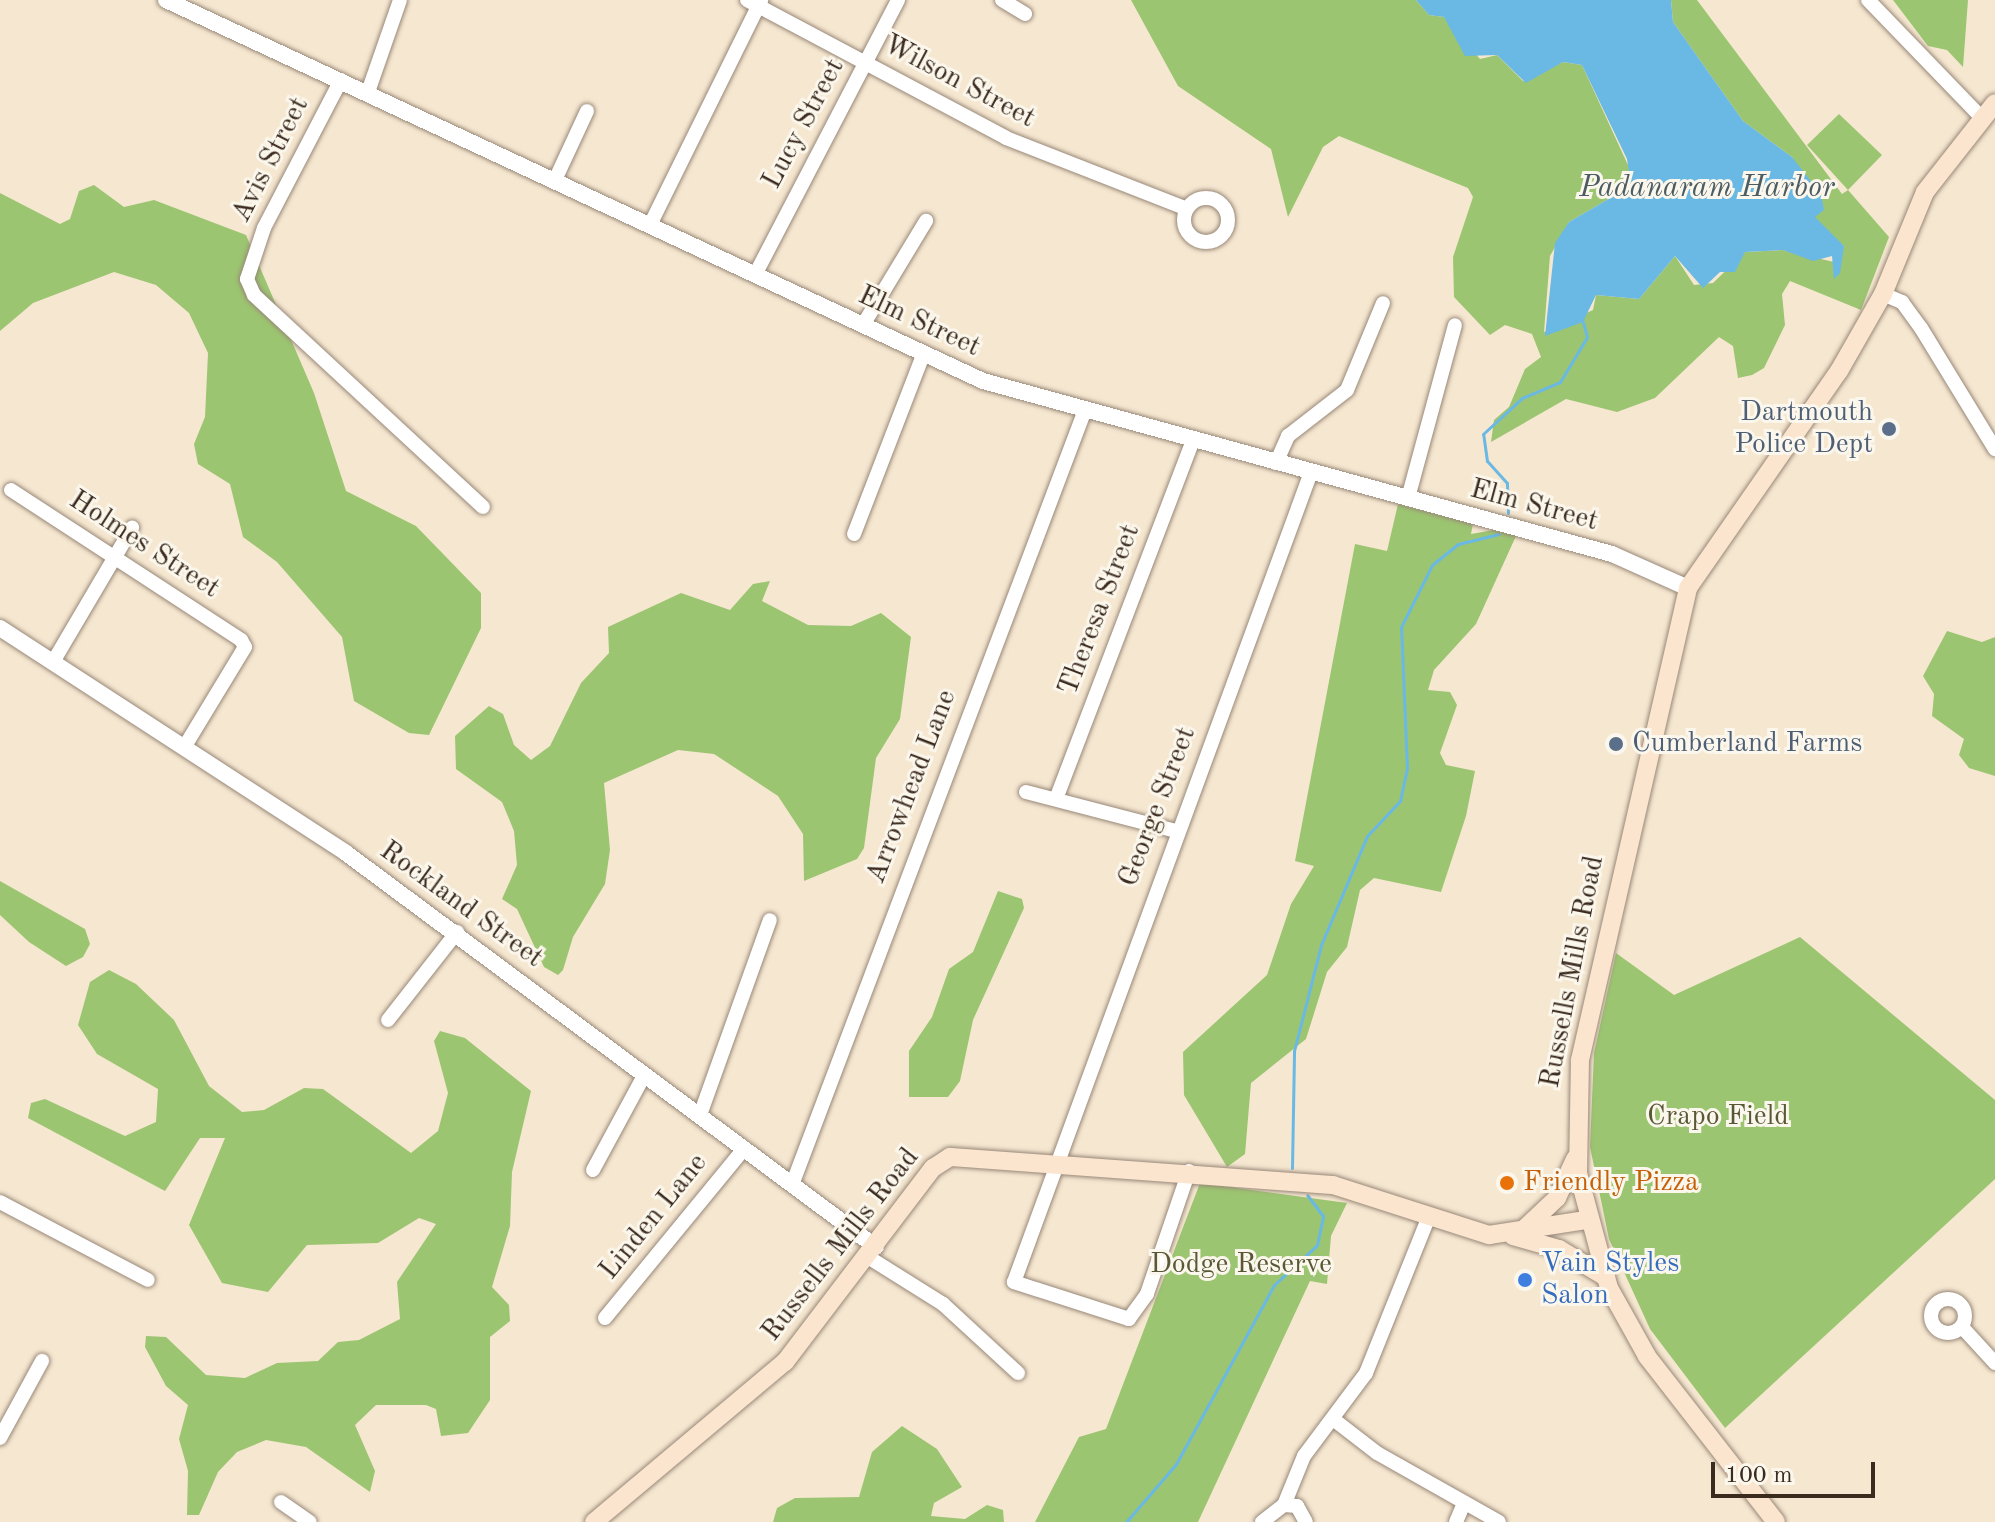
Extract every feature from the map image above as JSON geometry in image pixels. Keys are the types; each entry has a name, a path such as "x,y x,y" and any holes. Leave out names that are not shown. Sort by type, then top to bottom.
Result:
{"main road":[{"name":"Russells Mills Road","path":"594,1522 773,1375 944,1159 1056,1161 1344,1187 1429,1216 1514,1234 1586,1220 1576,1157 1584,1042 1688,588 1839,371 1883,294 1925,192 1995,103"},
{"path":"1514,1234 1557,1198 1576,1157"},
{"path":"1586,1220 1604,1276 1647,1356 1772,1521"},
{"path":"1514,1234 1559,1249 1604,1276"}],"street":[{"path":"368,92 400,0"},
{"name":"Lucy Street","path":"756,273 898,0"},
{"path":"1002,0 1025,14"},
{"path":"1868,0 1982,118"},
{"name":"Elm Street","path":"171,1 983,381 1612,554 1688,588"},
{"path":"651,223 755,2"},
{"name":"Wilson Street","path":"755,2 1006,138 1187,209"},
{"name":"Avis Street","path":"341,80 249,264 254,295 483,507"},
{"path":"555,180 587,111"},
{"path":"863,325 926,221"},
{"path":"1883,294 1902,302 1915,319 1995,449"},
{"path":"1276,463 1288,436 1347,390 1383,303"},
{"path":"1408,498 1455,325"},
{"path":"854,534 924,353"},
{"name":"Arrowhead Lane","path":"792,1185 1085,410"},
{"name":"Theresa Street","path":"1056,799 1193,440"},
{"name":"George Street","path":"1189,1171 1147,1294 1129,1319 1120,1319 1014,1282 1176,831 1311,472"},
{"name":"Holmes Street","path":"11,490 115,556 245,647 185,746"},
{"path":"53,662 132,528"},
{"name":"Rockland Street","path":"0,628 185,746 457,932 792,1185 872,1252"},
{"path":"1026,792 1176,831"},
{"path":"700,1115 770,920"},
{"path":"388,1020 457,932"},
{"path":"593,1170 645,1074"},
{"name":"Linden Lane","path":"605,1318 744,1149"},
{"path":"0,1202 148,1280"},
{"path":"1262,1522 1284,1505 1292,1476 1366,1373 1429,1216"},
{"path":"872,1252 943,1304 1018,1373"},
{"path":"1962,1327 1995,1363"},
{"path":"0,1438 42,1361"},
{"path":"1333,1419 1499,1522"},
{"path":"281,1502 310,1522"},
{"path":"1456,1522 1464,1503"},
{"path":"1284,1505 1297,1506 1306,1522"}],"green space":[{"path":"1131,0 1416,0 1429,15 1444,17 1480,59 1497,55 1523,81 1563,62 1582,65 1633,176 1631,186 1569,222 1550,256 1544,332 1593,310 1596,295 1639,299 1675,256 1694,285 1713,283 1745,252 1783,250 1834,262 1844,246 1818,226 1792,157 1743,121 1673,22 1671,0 1697,0 1842,194 1848,190 1889,237 1861,310 1790,281 1782,294 1785,325 1764,368 1752,375 1738,378 1733,346 1719,337 1655,398 1617,412 1566,399 1491,442 1494,420 1509,407 1525,369 1541,357 1532,334 1505,325 1490,335 1454,297 1453,257 1473,197 1468,188 1339,136 1323,147 1288,217 1271,149 1178,86"},
{"path":"1893,0 1968,0 1963,67 1947,50 1928,46"},
{"path":"1839,114 1882,155 1848,190 1807,145"},
{"path":"94,185 124,207 154,200 246,235 314,393 346,491 416,526 481,593 481,628 429,735 409,733 354,701 342,637 277,562 243,537 230,484 198,464 194,444 205,417 208,353 189,313 156,285 114,272 33,303 0,331 0,193 60,224 70,219 79,191"},
{"path":"1398,504 1473,524 1471,534 1505,528 1516,536 1476,624 1434,670 1428,690 1450,692 1457,705 1440,753 1446,765 1475,771 1466,816 1441,892 1374,878 1360,890 1347,947 1327,972 1306,1039 1251,1083 1245,1154 1227,1167 1184,1095 1183,1052 1267,975 1291,904 1314,866 1295,861 1355,544 1387,551"},
{"path":"770,581 762,601 808,625 851,626 881,613 911,637 900,719 876,758 864,848 857,859 804,881 803,834 778,796 714,754 678,750 604,783 610,850 605,884 573,937 563,970 558,975 544,967 517,909 502,899 517,865 514,831 502,802 456,769 455,736 489,706 503,714 514,745 531,760 550,746 581,683 609,653 608,627 681,593 730,610 753,584"},
{"path":"1947,631 1982,642 1995,637 1995,776 1969,768 1959,755 1964,739 1932,716 1934,694 1923,676"},
{"path":"0,881 85,929 90,944 83,957 66,966 29,942 0,915"},
{"path":"998,891 1022,899 1024,908 973,1020 960,1081 948,1097 909,1097 909,1051 932,1017 949,969 973,952"},
{"name":"Crapo Field","path":"1800,937 1995,1100 1995,1179 1725,1428 1650,1329 1609,1239 1590,1147 1594,1053 1616,953 1674,995"},
{"path":"109,970 136,984 174,1020 209,1086 242,1112 264,1110 304,1088 323,1089 411,1153 438,1131 448,1093 434,1041 440,1031 465,1038 531,1091 512,1172 510,1226 492,1287 509,1305 510,1321 490,1337 490,1400 468,1433 441,1436 436,1409 426,1405 376,1405 355,1425 375,1471 370,1492 306,1447 266,1440 237,1452 218,1472 199,1515 187,1515 188,1471 179,1439 188,1405 166,1386 145,1347 146,1336 166,1337 206,1375 245,1378 277,1363 318,1361 338,1342 359,1340 400,1319 397,1282 436,1224 419,1218 378,1243 307,1245 268,1292 222,1283 189,1225 225,1138 200,1138 165,1191 28,1118 31,1103 45,1099 125,1136 156,1122 158,1089 97,1054 78,1025 90,982"},
{"name":"Dodge Reserve","path":"1200,1183 1347,1203 1331,1236 1327,1284 1310,1281 1198,1522 1035,1522 1079,1437 1106,1429"},
{"path":"902,1426 937,1449 962,1487 934,1503 931,1516 965,1519 987,1505 1003,1510 1004,1522 773,1522 777,1508 795,1498 859,1497 872,1452"}],"water":[{"name":"Padanaram Harbor","path":"1416,0 1671,0 1673,22 1743,121 1792,157 1821,194 1824,210 1815,217 1844,246 1840,273 1834,279 1832,256 1813,261 1783,250 1745,252 1735,272 1720,272 1703,288 1675,256 1639,299 1596,295 1583,322 1545,336 1555,243 1569,222 1631,186 1627,159 1582,65 1563,62 1526,83 1497,55 1465,56 1444,17 1429,15"}],"waterway":[{"path":"1508,513 1507,483 1487,461 1483,434 1522,398 1560,382 1587,337 1583,322"},
{"path":"1292,1168 1294,1051 1321,945 1367,836 1400,801 1407,768 1401,627 1432,565 1458,544 1499,534"},
{"path":"1126,1522 1176,1464 1274,1285 1317,1245 1323,1216 1307,1195"}],"place":[{"name":"Dartmouth Police Dept","path":"1889,429"},
{"name":"Cumberland Farms","path":"1616,744"},
{"name":"Friendly Pizza","path":"1507,1183"},
{"name":"Vain Styles Salon","path":"1525,1280"}]}
